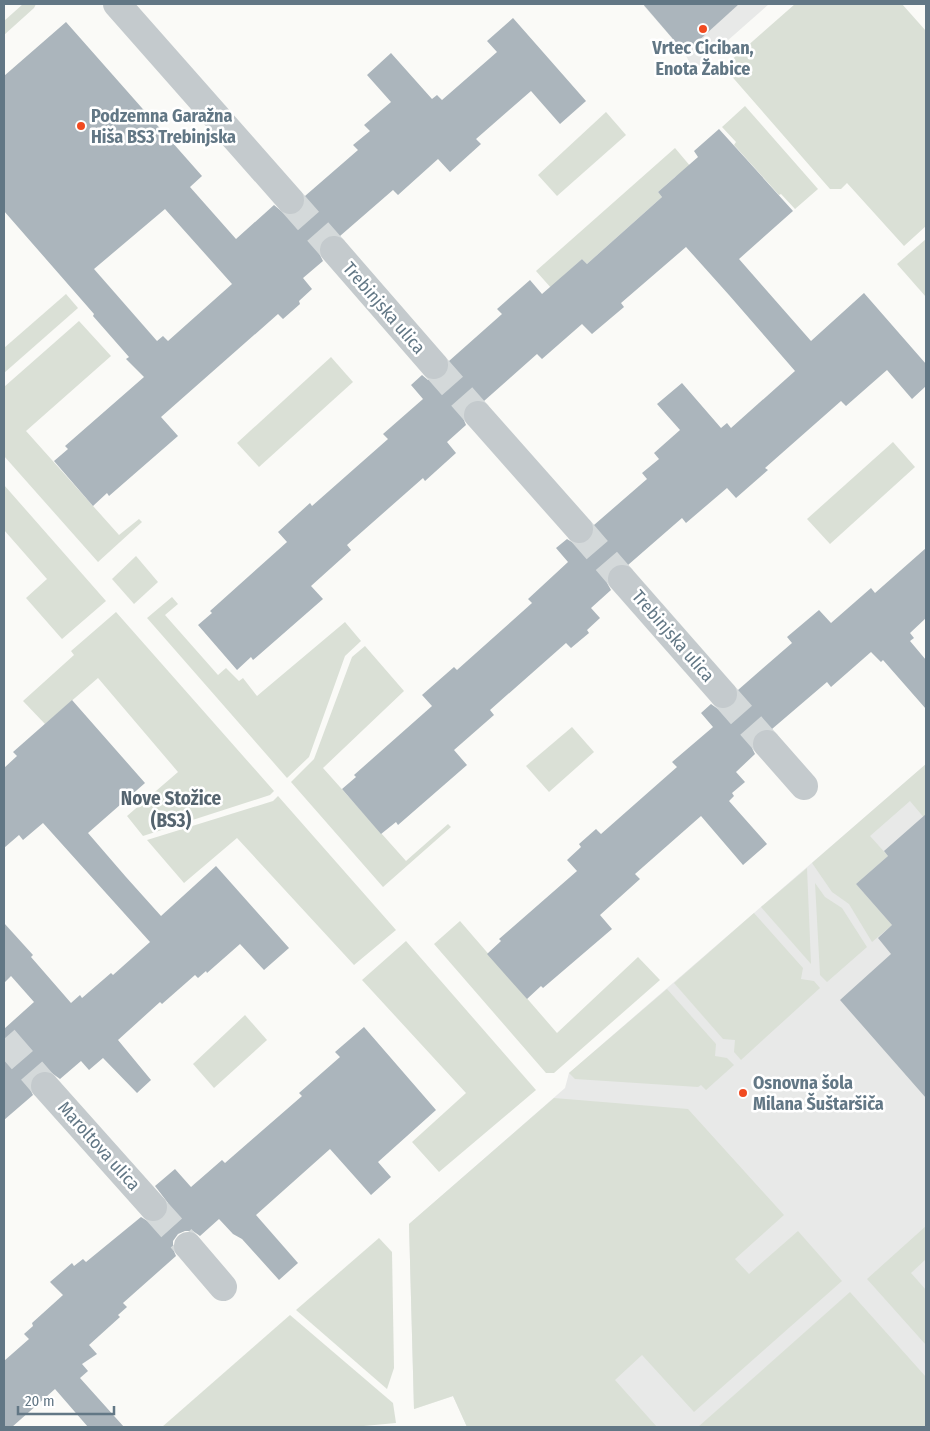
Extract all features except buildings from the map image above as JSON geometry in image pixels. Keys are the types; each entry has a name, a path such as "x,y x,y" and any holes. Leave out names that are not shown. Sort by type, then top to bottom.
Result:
{"street":[{"path":"118,4 290,200"},
{"name":"Trebinjska ulica","path":"334,250 434,365"},
{"path":"478,415 578,529"},
{"name":"Trebinjska ulica","path":"622,579 723,694"},
{"path":"767,744 804,786"},
{"name":"Maroltova ulica","path":"45,1086 153,1207"},
{"path":"188,1246 222,1287"}],"shaded area":[{"path":"23,4 36,4 4,35 4,21"},
{"name":"Vrtec Ciciban, Enota Žabice","path":"645,4 769,4 693,71 685,53 644,6"},
{"path":"795,4 902,4 926,31 926,226 904,246 847,183 841,189 830,189 728,72 728,63"},
{"path":"745,106 818,189 795,209 781,194 779,195 734,145 736,142 722,127"},
{"path":"606,112 626,135 557,196 538,175"},
{"path":"675,148 691,167 675,177 658,192 662,197 587,264 582,259 552,289 536,271"},
{"path":"926,239 926,297 897,264"},
{"path":"66,294 78,308 4,373 4,348"},
{"path":"79,321 111,356 26,431 119,535 139,519 142,522 98,562 4,456 4,387"},
{"path":"331,357 353,382 259,467 237,443"},
{"path":"893,442 915,467 830,544 807,519"},
{"path":"4,485 106,601 62,639 26,598 47,579 4,530"},
{"path":"136,556 158,582 134,604 112,579"},
{"path":"172,597 178,604 165,615 218,675 226,668 239,681 243,678 257,696 345,622 361,641 345,656 309,757 287,778 147,618"},
{"path":"116,612 274,791 270,795 143,836 127,816 178,772 98,678 45,724 23,701 74,655 71,651"},
{"path":"365,646 404,691 323,768 406,861 448,824 451,827 383,887 291,782 314,759 352,657"},
{"path":"572,727 594,752 549,792 526,766"},
{"name":"Osnovna šola Milana Šuštaršiča","path":"926,764 926,1427 467,1427 453,1396 414,1409 409,1224 565,1088 569,1073"},
{"path":"926,764 926,820 910,801 870,836 888,856 856,884 892,925 872,942 849,904 832,892 812,863"},
{"path":"278,796 396,930 354,965 237,838 184,883 147,840 273,801"},
{"path":"807,868 811,964 761,907"},
{"path":"815,883 825,897 842,908 867,947 827,982 820,975"},
{"path":"754,913 803,968 801,979 814,981 820,988 741,1060 734,1052 735,1040 723,1039 674,983"},
{"path":"460,921 557,1033 638,957 660,980 554,1073 546,1073 434,944"},
{"path":"406,941 536,1090 439,1172 412,1142 466,1093 362,980"},
{"path":"667,989 716,1044 715,1056 727,1058 734,1065 706,1090 701,1085 698,1087 575,1079 569,1073"},
{"path":"245,1015 267,1040 214,1088 193,1064"},
{"path":"554,1098 688,1109 784,1215 735,1259 749,1274 798,1231 842,1281 694,1412 642,1355 615,1380 657,1427 467,1427 453,1396 414,1409 409,1224"},
{"path":"926,1226 926,1259 911,1273 926,1290 926,1345 867,1279"},
{"path":"379,1238 392,1252 394,1368 387,1389 296,1310"},
{"path":"850,1292 926,1377 926,1427 698,1427"},
{"path":"290,1315 393,1403 396,1423 353,1427 162,1427"}],"tunnel":[{"path":"290,200 334,250"},
{"path":"434,365 478,415"},
{"path":"579,529 622,579"},
{"path":"723,694 767,744"},
{"path":"4,1039 45,1086"},
{"path":"153,1207 188,1246"}],"place":[{"name":"Vrtec Ciciban, Enota Žabice","path":"703,29"},
{"name":"Podzemna Garažna Hiša BS3 Trebinjska","path":"81,126"},
{"name":"Osnovna šola Milana Šuštaršiča","path":"743,1093"}],"district":[{"name":"Nove Stožice (BS3)","path":"171,809"}]}
